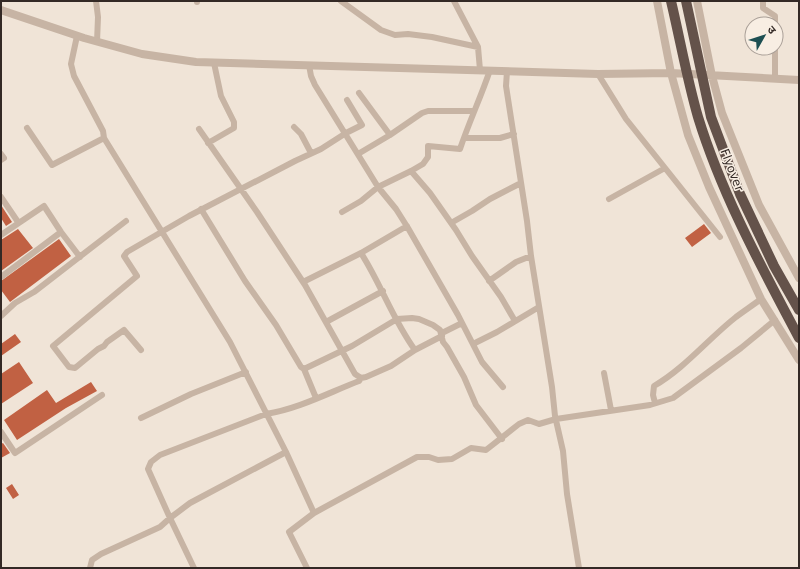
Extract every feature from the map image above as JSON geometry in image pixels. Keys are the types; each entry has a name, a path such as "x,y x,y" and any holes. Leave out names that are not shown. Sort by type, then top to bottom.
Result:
{"highway":[{"name":"Flyover","path":"671,1 692,93 706,141 725,192 749,243 799,338"},
{"name":"Flyover","path":"686,1 711,117 740,194 774,266 798,307"}],"street":[{"path":"96,1 98,17 97,42"},
{"path":"340,1 381,30 395,35 408,34 432,37 478,47"},
{"path":"454,1 478,47 480,70"},
{"path":"657,1 671,73 688,135 709,187 761,299 799,360"},
{"path":"697,1 712,76 722,113 759,205 799,278"},
{"path":"763,1 763,8 775,16"},
{"path":"1,10 97,42 142,54 196,62 507,70 598,74 671,73 799,80"},
{"path":"76,36 71,64 74,76 103,131 104,138 230,342 286,452 314,513"},
{"path":"774,78 775,56"},
{"path":"208,143 234,128 234,122 221,96 214,63"},
{"path":"309,65 311,76 315,85 378,187 396,209 407,226 462,323 482,362 503,387"},
{"path":"342,212 361,201 378,187 423,164 428,157 428,146 460,149 490,70"},
{"path":"507,70 506,86 556,419 563,451 567,494 579,568"},
{"path":"598,74 626,119 720,237"},
{"path":"359,93 390,135"},
{"path":"142,350 124,330 75,368 70,367 53,346 137,276 124,256 127,252 201,209 321,149 362,124 347,100"},
{"path":"358,154 390,135 422,113 428,111 474,110"},
{"path":"294,127 301,134 311,153"},
{"path":"27,128 52,165 104,138"},
{"path":"199,129 257,212 302,282 342,350 354,374 361,378"},
{"path":"464,138 500,138 514,134"},
{"path":"1,154 4,158 1,160"},
{"path":"609,199 665,168"},
{"path":"411,171 430,193 451,222 501,297 515,321"},
{"path":"451,222 521,183"},
{"path":"1,197 18,222"},
{"path":"1,235 18,222 44,206 80,257"},
{"path":"201,209 245,281 276,325 301,367 304,369 316,398"},
{"path":"1,316 15,303 34,292 126,221"},
{"path":"302,282 361,253 407,226"},
{"path":"1,277 61,232"},
{"path":"361,253 383,291 405,336 415,350"},
{"path":"489,281 516,262 531,256"},
{"path":"326,322 383,291"},
{"path":"655,403 653,395 654,386 663,381 696,354 736,317 761,299"},
{"path":"473,344 497,332 539,307"},
{"path":"304,369 352,346 397,319 419,319 433,325 442,335 443,342 464,377 476,405 502,439"},
{"path":"307,568 289,532 314,513 417,457 429,457 438,460 452,459 471,448 486,450 502,439 519,424 528,420 538,424 556,419 655,403 673,398 683,392 775,320"},
{"path":"194,568 148,469 151,462 160,455 266,414 283,411 359,381 361,378 391,366 415,350 462,323"},
{"path":"141,418 191,394 246,372"},
{"path":"604,372 611,410"},
{"path":"1,432 15,453 102,395"},
{"path":"90,568 92,560 101,554 160,527 190,503 286,452"}],"building":[{"path":"1,205 12,222 6,226 1,218"},
{"path":"704,224 711,233 692,247 685,238"},
{"path":"18,229 33,248 1,271 1,240"},
{"path":"59,239 71,256 10,302 1,290 1,281"},
{"path":"15,334 21,342 1,356 1,344"},
{"path":"19,362 33,383 1,404 1,374"},
{"path":"91,382 97,391 66,408 17,440 4,420 47,390 56,403"},
{"path":"3,443 10,453 1,458 1,444"},
{"path":"12,484 19,495 13,499 6,488"}]}
